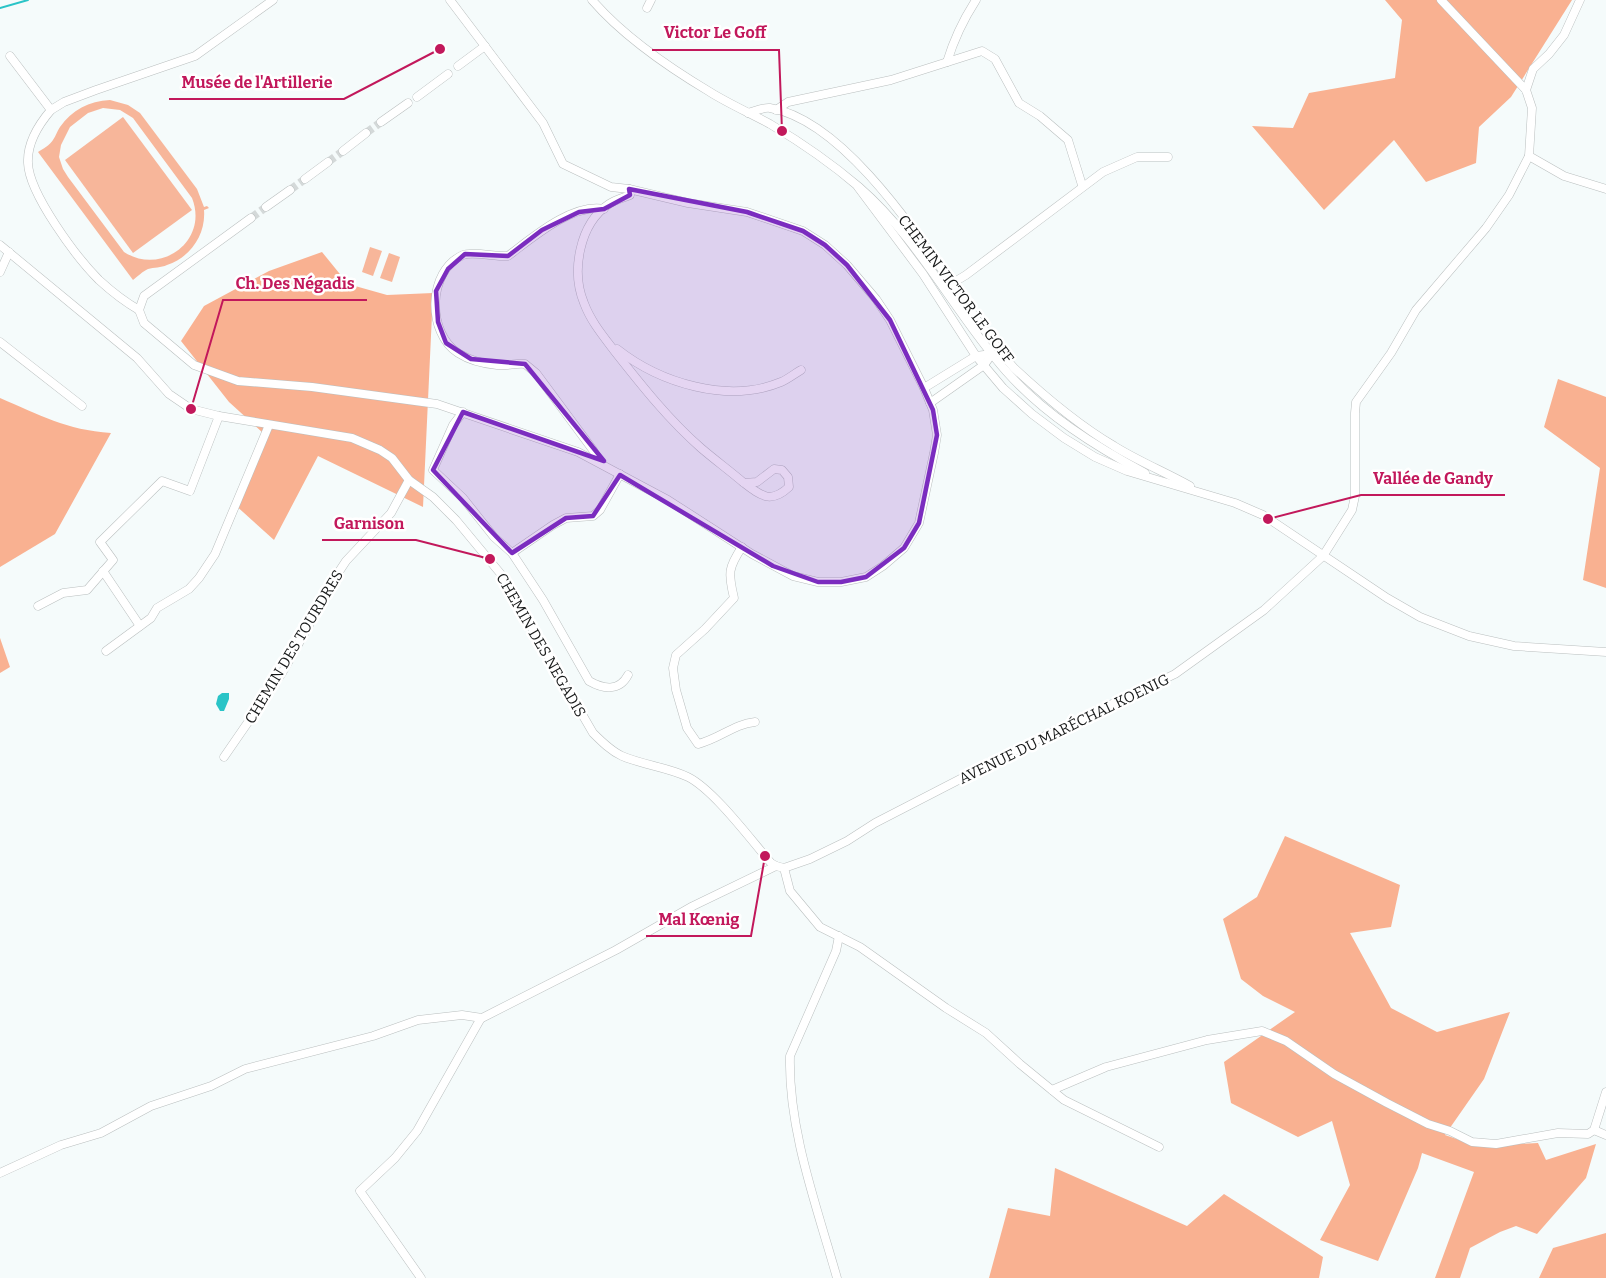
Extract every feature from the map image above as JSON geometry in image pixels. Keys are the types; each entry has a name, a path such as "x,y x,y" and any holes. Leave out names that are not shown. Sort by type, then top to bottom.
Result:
{"street":[{"path":"273,0 195,56 64,102 51,110 36,129 28,163 34,188 47,211 99,279 139,310 144,323 194,364 238,381 312,387 437,404 560,445 600,463 668,500 793,576 818,582 841,582 866,577 883,566 903,548 919,523 936,435 933,410 924,388 890,320 876,299 847,265 803,231 747,212 688,203 611,187 563,164 543,123 452,1"},
{"path":"592,0 602,12 650,51 711,92 811,150 858,187 879,205 903,232 1007,373 1036,401 1067,425 1159,480"},
{"path":"947,62 954,39 976,0"},
{"path":"1441,0 1526,90 1532,108 1529,156 1564,176 1606,189"},
{"path":"1526,90 1533,69 1564,35 1580,0"},
{"path":"458,66 485,46"},
{"path":"776,110 788,102 891,80 982,51 995,59 1019,103 1040,116 1068,140 1082,185"},
{"path":"10,56 51,110"},
{"path":"417,97 448,74"},
{"path":"381,122 408,103"},
{"name":"CHEMIN VICTOR LE GOFF","path":"748,112 768,108 776,110 797,117 836,141 882,191 1013,367 1114,447 1165,471 1201,493"},
{"path":"343,151 366,134"},
{"name":"AVENUE DU MARÉCHAL KOENIG","path":"481,1018 555,982 693,906 780,867 810,859 1034,741 1175,674 1264,610 1323,556 1346,522 1355,496 1356,402 1387,360 1416,310 1486,228 1509,195 1529,156"},
{"path":"951,284 1103,171 1137,157 1168,157"},
{"path":"304,179 328,162"},
{"path":"858,187 923,274 976,356 1003,388 1064,438 1095,457 1127,471 1235,503 1263,516 1387,598 1412,612 1469,636 1514,646 1606,652"},
{"path":"628,189 630,195 609,204 585,234 577,266 579,288 584,303 594,324 608,343 665,412 700,448 744,483 760,494 770,498 781,494 789,487 788,477 782,470 774,469 757,482 744,483"},
{"path":"266,207 290,190"},
{"path":"600,463 588,443 536,373 525,364 498,365 471,359 458,353 446,343 435,309 436,291 442,277 454,260 465,254 508,256 542,230 562,219 589,208 604,209"},
{"path":"139,310 144,296 251,218"},
{"name":"CHEMIN DES NEGADIS","path":"0,245 137,358 169,394 191,408 219,416 338,435 367,442 392,458 409,480 433,497 456,520 500,573 593,733 622,756 679,774 699,784 780,867"},
{"path":"0,272 9,252"},
{"path":"0,342 82,406"},
{"path":"608,343 649,370 713,390 767,387 801,370"},
{"path":"924,388 976,356 992,354"},
{"path":"930,403 984,365 992,354"},
{"path":"463,412 453,425 433,470 463,498 494,537 512,553 543,600 589,681 599,686 613,688 625,681 627,675"},
{"path":"38,606 63,593 87,590 113,560 100,542 162,481 190,491 219,416"},
{"path":"106,651 151,618 157,608 189,589 215,554 269,425"},
{"path":"512,553 566,518 593,516 600,510 620,474"},
{"name":"CHEMIN DES TOURDRES","path":"224,757 282,673 309,627 323,596 346,561 391,513 409,480"},
{"path":"742,547 731,563 729,575 734,598 676,655 673,669 676,690 687,728 699,744 742,723 755,722"},
{"path":"104,571 140,626"},
{"path":"780,867 790,891 820,927 860,947 946,1008 986,1033 1064,1100 1159,1147"},
{"path":"837,1278 791,1105 789,1072 790,1056 836,951 839,936"},
{"path":"0,1173 61,1145 101,1133 152,1106 211,1086 245,1069 373,1036 418,1020 462,1015 481,1018 417,1131 394,1158 360,1191 421,1278"},
{"path":"1052,1090 1106,1067 1208,1040 1262,1031 1286,1041 1327,1070 1386,1103 1472,1142 1496,1144 1558,1133 1588,1134 1594,1130 1606,1092"},
{"path":"1594,1130 1606,1135"}],"highlighted area":[{"path":"629,189 747,212 803,231 825,245 847,265 890,320 933,410 937,435 919,523 904,548 866,577 841,582 818,582 773,566 620,475 593,516 566,518 512,553 433,470 463,412 604,461 525,364 471,359 446,343 438,322 436,291 448,269 465,254 508,256 542,230 579,212 604,209 630,195"}],"shaded area":[{"path":"1385,0 1572,0 1511,97 1479,127 1476,163 1426,182 1394,140 1324,210 1252,126 1293,128 1309,93 1395,78 1402,20"},
{"path":"110,100 128,105 140,113 197,189 204,207 209,208 204,210 200,236 190,250 176,261 162,267 148,269 133,280 38,152 52,142 60,127 76,111 88,104","holes":["103,108 120,110 133,118 192,198 195,214 194,228 188,240 166,257 153,260 138,258 124,252 68,177 59,157 61,145 70,127 88,113"]},
{"path":"123,117 192,210 133,253 65,160"},
{"path":"370,247 382,251 373,276 362,272"},
{"path":"322,252 348,284 387,295 433,293 423,507 318,456 274,540 233,503 263,433 229,402 181,341 204,306 269,271"},
{"path":"389,253 400,257 392,282 380,278"},
{"path":"1558,379 1606,397 1606,588 1583,580 1600,468 1544,427"},
{"path":"0,398 67,425 111,433 55,534 0,567"},
{"path":"0,638 10,667 0,673"},
{"path":"1285,836 1400,885 1391,927 1350,933 1391,1008 1437,1032 1510,1012 1484,1079 1445,1135 1477,1146 1538,1143 1546,1160 1596,1144 1586,1178 1537,1234 1516,1226 1470,1248 1460,1278 1435,1278 1474,1172 1422,1153 1418,1168 1378,1261 1320,1240 1350,1185 1332,1121 1298,1137 1231,1103 1224,1062 1295,1012 1263,996 1241,979 1223,919 1257,897"},
{"path":"1055,1168 1187,1226 1224,1194 1323,1257 1319,1278 989,1278 1008,1208 1050,1216"},
{"path":"1606,1233 1606,1278 1539,1278 1553,1248"}],"water":[{"path":"222,693 229,693 229,699 224,711 220,711 216,704 218,696"}],"waterway":[{"path":"0,8 28,0"}],"tunnel":[{"path":"366,133 381,122"},
{"path":"328,162 343,151"},
{"path":"290,190 305,179"},
{"path":"251,218 266,207"}],"place":[{"name":"Musée de l'Artillerie","path":"440,49"},
{"name":"Victor Le Goff","path":"782,131"},
{"name":"Ch. Des Négadis","path":"191,409"},
{"name":"Vallée de Gandy","path":"1268,519"},
{"name":"Garnison","path":"490,559"},
{"name":"Mal Kœnig","path":"765,856"}]}
